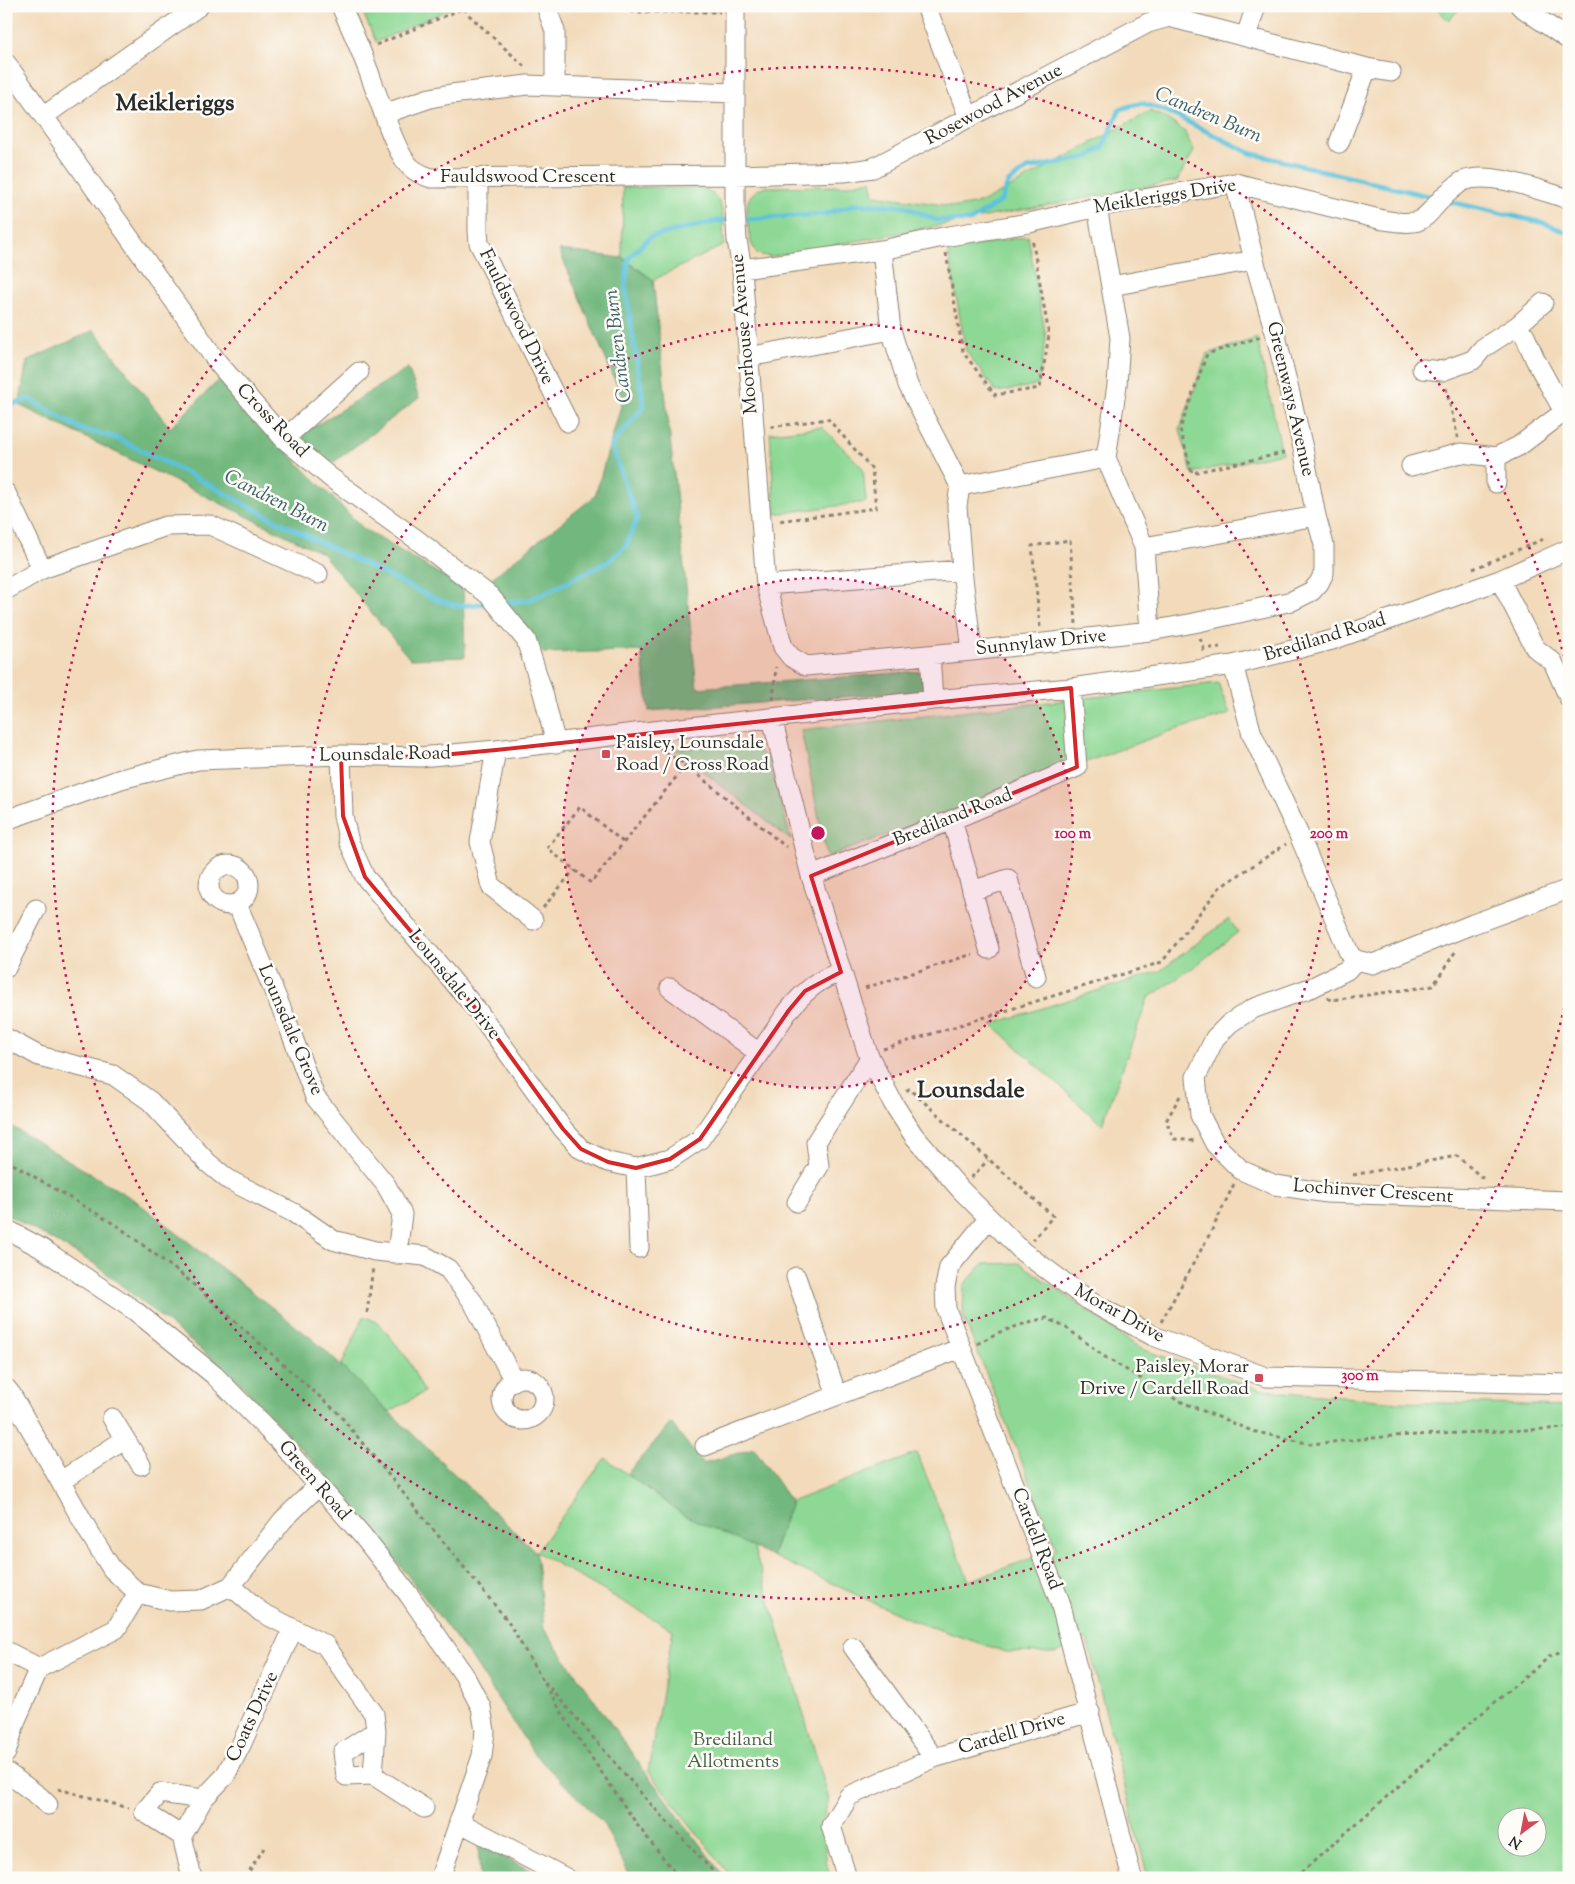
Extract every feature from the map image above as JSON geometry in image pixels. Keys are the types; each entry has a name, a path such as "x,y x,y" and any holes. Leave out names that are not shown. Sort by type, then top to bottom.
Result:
{"street":[{"path":"44,116 199,6"},
{"name":"Fauldswood Crescent","path":"341,6 361,51 384,114 406,163 413,170 431,178 734,175"},
{"path":"546,6 555,31 550,85"},
{"path":"926,6 969,118"},
{"path":"1246,36 1256,6"},
{"path":"1520,6 1569,40"},
{"name":"Moorhouse Avenue","path":"735,9 735,210 737,240 742,269 766,584 783,647 791,657"},
{"name":"Rosewood Avenue","path":"734,175 844,172 873,168 1148,23 1169,17 1367,68 1391,72"},
{"name":"Cross Road","path":"6,63 218,363 284,439 331,478 416,539 490,596 526,640 543,693 556,744"},
{"path":"1339,143 1367,68"},
{"path":"384,114 430,98 451,94 550,85 734,93"},
{"name":"Meikleriggs Drive","path":"742,269 882,250 943,236 1029,223 1097,207 1235,183 1383,220 1403,223 1417,222 1428,216 1446,195 1462,181 1477,178 1491,177 1569,199"},
{"name":"Fauldswood Drive","path":"478,179 479,243 568,422"},
{"name":"Greenways Avenue","path":"1235,183 1254,260 1275,332 1324,545 1324,573 1312,591 1292,601"},
{"path":"1097,207 1120,338 1117,385 1106,458 1144,547 1150,631"},
{"path":"882,250 891,330 908,385 960,486 957,506 962,570 972,651"},
{"path":"1110,286 1254,260"},
{"path":"1422,369 1442,371 1473,360 1483,348 1517,326 1543,303"},
{"path":"1411,466 1462,453 1496,457 1518,446 1567,413 1535,359 1525,336 1517,326"},
{"path":"748,357 891,330"},
{"path":"284,439 359,372"},
{"path":"1496,457 1496,483"},
{"path":"960,486 1106,458"},
{"path":"6,493 42,570"},
{"path":"1144,547 1316,516"},
{"path":"6,590 42,570 166,526 210,525 318,574"},
{"name":"Brediland Road","path":"772,718 933,700 1071,688 1234,665 1332,640 1500,580 1569,549"},
{"path":"766,584 962,570"},
{"path":"1500,580 1535,648 1553,662 1569,698"},
{"name":"Sunnylaw Drive","path":"791,657 806,666 972,651 1150,631 1292,601"},
{"path":"930,655 933,700"},
{"path":"1234,665 1252,734 1299,835 1350,955 1356,960 1373,964 1491,917 1569,890"},
{"name":"Brediland Road","path":"810,870 952,820 1077,766 1071,688"},
{"path":"772,718 810,870 847,993"},
{"name":"Lounsdale Road","path":"6,820 121,779 198,760 341,755 420,757 556,744 772,718"},
{"path":"496,750 480,842 491,886 534,920"},
{"name":"Lounsdale Drive","path":"341,755 343,816 349,842 364,877 477,1010 563,1129 581,1149 608,1162 636,1168 670,1160 700,1138 789,1010 805,991 828,976 841,972"},
{"path":"952,820 989,949"},
{"path":"972,891 1008,879 1036,977"},
{"name":"Lounsdale Grove","path":"237,904 315,1097 386,1185 402,1214 397,1254"},
{"path":"6,968 13,939 36,909"},
{"name":"Lochinver Crescent","path":"1356,960 1347,970 1313,987 1252,1009 1230,1023 1215,1038 1196,1077 1200,1115 1215,1144 1241,1170 1274,1184 1327,1193 1569,1201"},
{"path":"670,988 759,1053"},
{"name":"Morar Drive","path":"847,993 869,1056 892,1103 914,1136 961,1190 1023,1252 1091,1302 1153,1336 1266,1377 1569,1384"},
{"path":"6,1038 39,1056 113,1076 150,1101 208,1163 229,1180 294,1213 333,1240 376,1252 425,1256 448,1269 473,1302 514,1381"},
{"path":"797,1202 819,1166 816,1142 869,1056"},
{"path":"636,1168 639,1248"},
{"name":"Cardell Road","path":"989,1218 949,1267 944,1287 946,1309 1060,1602 1132,1878"},
{"name":"Green Road","path":"6,1229 41,1248 134,1310 206,1369 280,1442 362,1535 409,1595 464,1675 481,1707 486,1731 482,1756 440,1878"},
{"path":"796,1277 837,1395"},
{"path":"705,1446 837,1395 962,1350"},
{"path":"6,1388 112,1569 138,1594 170,1601 201,1600 232,1586 282,1520 319,1485"},
{"path":"112,1418 141,1465"},
{"path":"62,1481 124,1440"},
{"path":"232,1586 261,1612 325,1646 374,1714 376,1731 374,1775"},
{"path":"6,1753 11,1720 40,1668 116,1629 138,1594"},
{"name":"Coats Drive","path":"182,1836 203,1799 225,1776 241,1745 293,1629"},
{"name":"Cardell Drive","path":"854,1647 934,1758"},
{"path":"6,1651 40,1668"},
{"name":"Cardell Drive","path":"847,1878 831,1826 850,1796 934,1758 1090,1712"},
{"path":"376,1731 343,1752 346,1776 374,1775 424,1808"},
{"path":"6,1772 44,1801"},
{"path":"192,1878 182,1836 144,1812 160,1792 203,1799"},
{"path":"459,1822 566,1878"}],"path":[{"path":"626,6 629,12 735,9"},
{"path":"361,51 464,7 468,15 550,85"},
{"path":"943,236 963,352 995,395 1040,388 1049,335 1029,223"},
{"path":"1275,332 1207,354 1180,429 1192,473 1303,448"},
{"path":"1442,371 1462,453"},
{"path":"753,429 828,419 872,469 876,508 761,524"},
{"path":"1471,570 1553,535"},
{"path":"1041,643 1032,546 1070,540 1077,639"},
{"path":"1184,672 1204,649 1228,646"},
{"path":"772,718 777,659 791,657"},
{"path":"635,733 686,765 810,870"},
{"path":"623,842 580,807 547,848 591,883 686,765"},
{"path":"869,1056 1162,962 1219,888 1299,835"},
{"path":"534,920 574,870"},
{"path":"1313,987 1331,1000 1433,986 1458,947"},
{"path":"847,993 989,949"},
{"path":"892,1103 909,1089 1053,1216 1023,1252"},
{"path":"1349,1176 1458,1156 1508,1199"},
{"path":"6,1160 119,1227 185,1277 338,1413 507,1620 568,1723 633,1818 679,1878"},
{"path":"961,1190 988,1160"},
{"path":"1153,1336 1212,1230 1241,1170"},
{"path":"367,1313 376,1252"},
{"path":"962,1350 997,1333 1029,1322 1048,1318 1068,1329 1105,1358 1176,1400 1252,1431 1311,1444 1393,1436 1569,1428"},
{"path":"1295,1878 1470,1723 1549,1657 1569,1649"},
{"path":"539,1676 648,1801 719,1878"},
{"path":"44,1801 53,1788 144,1812"},
{"path":"245,1878 264,1848"}],"highlighted area":[{"path":"1071,688 1077,767 811,876 841,972 805,991 789,1010 700,1139 670,1159 636,1168 608,1162 581,1149 563,1129 477,1010 365,877 343,816 341,755 420,757"}],"green space":[{"path":"365,6 456,6 376,42 361,8"},
{"path":"629,6 720,6 721,10 632,10"},
{"path":"1434,6 1461,6 1449,21"},
{"path":"1150,111 1164,117 1184,131 1194,151 1177,181 771,257 757,254 750,239 747,211 748,201 753,193 763,187 843,186 871,180 874,195 957,207 983,202"},
{"path":"623,187 701,188 710,192 720,203 724,245 653,280 622,257"},
{"path":"1028,236 1046,338 1038,385 996,392 966,351 948,251"},
{"path":"559,250 622,258 653,280 697,688 921,671 925,691 649,711 641,651 543,653 487,582 595,496 623,399"},
{"path":"94,330 170,428 221,378 293,458 364,529 463,588 465,657 410,659 322,553 19,405 27,361"},
{"path":"1257,338 1282,453 1192,473 1180,429 1207,354"},
{"path":"408,368 419,398 330,465 299,436"},
{"path":"822,427 863,468 866,502 775,514 770,433"},
{"path":"1218,683 1230,714 1168,732 827,857 801,730"},
{"path":"752,744 769,760 791,840 674,749"},
{"path":"1229,919 1238,932 1194,967 1148,998 1102,1125 992,1024 1160,971"},
{"path":"6,1123 136,1201 316,1342 536,1552 544,1629 640,1765 725,1878 631,1878 603,1823 534,1754 472,1659 350,1501 231,1374 95,1264 6,1214"},
{"path":"1020,1263 1141,1349 1263,1390 1400,1402 1569,1406 1569,1878 1148,1878 1087,1639 1056,1653 1006,1652 916,1622 772,1556 791,1502 917,1453 969,1581 1057,1549 963,1316 964,1285 983,1264"},
{"path":"364,1316 379,1323 407,1358 424,1392 389,1412 341,1366"},
{"path":"671,1423 703,1464 754,1448 791,1502 772,1556 684,1515 627,1474"},
{"name":"Brediland Allotments","path":"605,1458 684,1515 753,1545 829,1799 822,1822 827,1866 831,1878 732,1878 648,1771 673,1630 536,1552"},
{"path":"478,1844 545,1878 480,1878"}],"waterway":[{"name":"Candren Burn","path":"500,603 530,600 608,562 626,546 637,518 611,445 644,407 625,286 629,257 650,237 717,221 825,214 856,204 904,206 936,220 970,221 1001,201 1008,183 1027,169 1088,157 1103,147 1120,109 1142,103 1168,112 1250,153 1436,198"},
{"name":"Candren Burn","path":"1446,201 1540,222 1569,233"},
{"name":"Candren Burn","path":"6,406 29,399 81,429 116,438 189,474 269,517 437,600 458,606 490,603"}],"place":[{"name":"Paisley, Lounsdale Road / Cross Road","path":"606,754"},
{"name":"Paisley, Morar Drive / Cardell Road","path":"1259,1378"}],"district":[{"name":"Meikleriggs","path":"175,104"},
{"name":"Lounsdale","path":"971,1091"}]}
